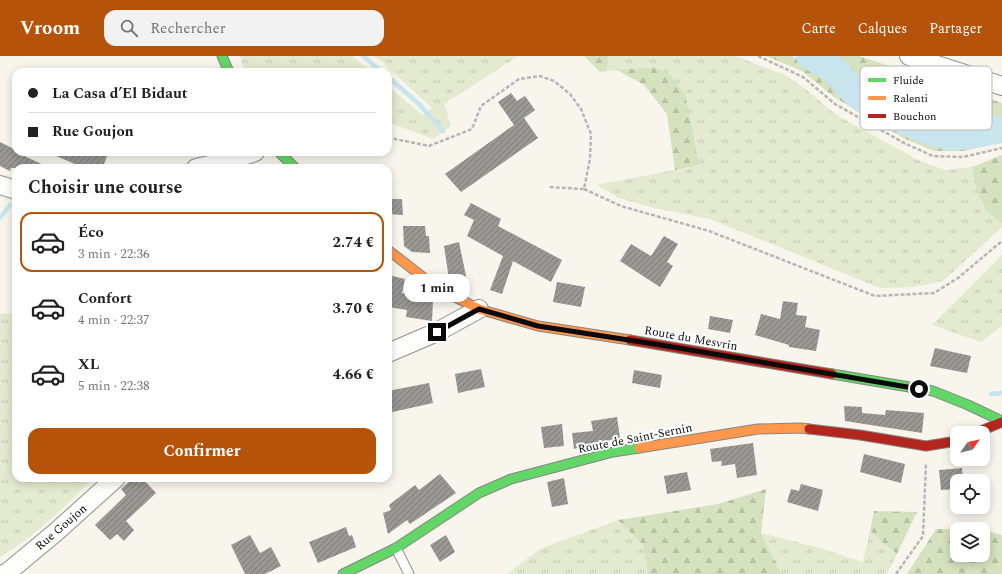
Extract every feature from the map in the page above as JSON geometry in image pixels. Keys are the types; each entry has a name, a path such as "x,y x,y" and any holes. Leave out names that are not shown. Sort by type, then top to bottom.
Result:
{"main road":[{"path":"222,56 227,68"},
{"path":"283,156 291,164"},
{"name":"Route du Mesvrin","path":"392,253 428,281 479,309 538,326 661,345 933,391 1002,421"},
{"path":"990,427 1002,421"},
{"name":"Route de Saint-Sernin","path":"343,574 396,548 479,493 511,479 613,452 758,429 800,428 860,434 926,446 950,442"}],"street":[{"path":"909,56 940,66"},
{"path":"992,83 1002,86"},
{"path":"214,164 242,156"},
{"path":"0,185 12,189"},
{"path":"392,351 437,332 479,309"},
{"name":"Rue Goujon","path":"4,574 56,532 112,482"}],"lane":[{"path":"396,548 409,574"}],"path":[{"path":"758,56 803,77 835,104 860,118"},
{"path":"392,138 429,146 472,129 481,106 519,79 540,76 554,81 570,94 584,115 591,134 590,159 584,189"},
{"path":"881,130 904,143 934,156 963,157 1002,148"},
{"path":"548,187 584,189 621,206 708,231 875,296 934,292 958,278 1002,241"},
{"path":"896,574 923,536 926,446"}],"green space":[{"path":"240,56 352,56 367,68 244,68"},
{"path":"373,56 518,56 444,104 451,126 433,139 392,124 392,89 422,115 432,108 392,71 392,68 389,68"},
{"path":"584,56 609,56 607,71 600,72"},
{"path":"609,56 735,56 785,75 804,88 835,114 860,128 860,130 864,130 918,160 945,170 972,167 977,192 986,210 1002,224 1002,227 943,281 913,287 880,288 710,219 654,208 619,198 597,185 699,165 653,67 607,71"},
{"path":"766,56 791,56 829,73 847,95 860,103 860,112 834,97 802,71"},
{"path":"819,56 859,56 889,66 860,66 860,88 829,61"},
{"path":"653,67 669,74 685,94 699,165 675,170 667,114 644,85 617,70"},
{"path":"992,100 1002,103 1002,121 992,123"},
{"path":"890,130 918,130 948,139 985,138 1002,135 1002,142 964,151 935,151 905,139"},
{"path":"1002,155 1002,224 986,210 977,192 972,167"},
{"path":"1002,255 1002,326 981,342 932,325"},
{"path":"12,313 12,482 89,482 37,531 0,557 0,314"},
{"path":"766,489 761,533 781,574 648,574 643,545 618,520 718,504"},
{"path":"874,511 917,512 897,554 870,531"},
{"path":"618,520 643,545 648,574 507,574 540,549"},
{"path":"936,529 950,529 950,562 990,562 990,532 1002,535 1002,574 907,574"},
{"path":"870,531 897,554 887,574 781,574 761,533 820,548 863,562"}],"building":[{"path":"511,93 517,101 525,96 535,110 524,118 538,138 461,192 445,174 514,125 498,102"},
{"path":"0,142 12,148 12,156 24,156 41,164 12,164 10,171 0,166"},
{"path":"56,156 107,156 104,164 75,164"},
{"path":"392,199 402,199 403,215 392,214"},
{"path":"471,203 501,219 498,226 562,260 551,282 513,261 502,294 490,290 503,256 467,236 474,220 464,215"},
{"path":"403,226 425,226 426,236 429,236 430,253 412,252 404,246"},
{"path":"664,236 678,244 667,262 673,266 660,287 620,261 631,244 651,256"},
{"path":"459,242 466,276 465,288 449,279 444,246"},
{"path":"392,276 405,279 402,293 433,301 432,321 406,317 407,310 392,308"},
{"path":"557,282 585,287 581,307 553,302"},
{"path":"783,301 798,303 796,315 807,316 805,327 820,330 816,351 789,347 789,345 755,335 761,314 780,319"},
{"path":"710,316 733,320 730,333 708,329"},
{"path":"935,348 971,356 967,373 930,366"},
{"path":"481,369 485,387 458,393 455,374"},
{"path":"634,370 662,375 660,388 632,383"},
{"path":"429,383 433,403 392,412 392,390"},
{"path":"844,406 862,407 862,413 885,415 886,410 924,413 922,433 845,421"},
{"path":"617,417 620,438 574,449 572,433 593,431 591,421"},
{"path":"562,424 564,446 544,448 541,427"},
{"path":"753,443 757,475 737,478 735,464 721,466 722,461 712,462 710,449"},
{"path":"864,454 905,464 901,483 860,472"},
{"path":"962,468 962,474 950,474 950,489 941,490 939,470"},
{"path":"687,472 691,490 667,494 664,476"},
{"path":"440,474 456,493 410,524 407,520 388,534 383,513 391,510 389,505 415,485 419,490"},
{"path":"564,478 568,504 552,507 547,482"},
{"path":"129,482 146,482 156,493 126,521 134,530 124,541 117,534 110,540 95,525 126,495 121,489"},
{"path":"801,484 823,490 818,511 787,502 791,489 799,491"},
{"path":"346,527 349,536 352,535 356,547 318,563 309,542"},
{"path":"250,535 260,553 271,547 281,566 265,574 245,574 231,545"},
{"path":"446,535 455,552 440,562 430,545"}],"waterway":[{"path":"363,56 377,68"},
{"path":"810,56 833,69 860,97"},
{"path":"392,80 419,104 443,131"},
{"path":"927,130 944,135 960,136 1002,129"},
{"path":"0,218 10,205"},
{"path":"991,394 1002,393"}],"traffic: fast":[{"path":"222,56 227,68"},
{"path":"283,156 291,164"},
{"path":"832,374 933,391 1002,421"},
{"path":"343,574 396,548 479,493 511,479 613,452 639,448"}],"traffic: slow":[{"path":"392,253 428,281 479,309 538,326 630,340"},
{"path":"639,448 758,429 809,429"}],"traffic: jam":[{"path":"630,340 832,374"},
{"path":"990,427 1002,422"},
{"path":"809,429 860,435 926,446 950,442"}],"route":[{"path":"437,332 479,309 538,326 661,345 919,389"}]}
